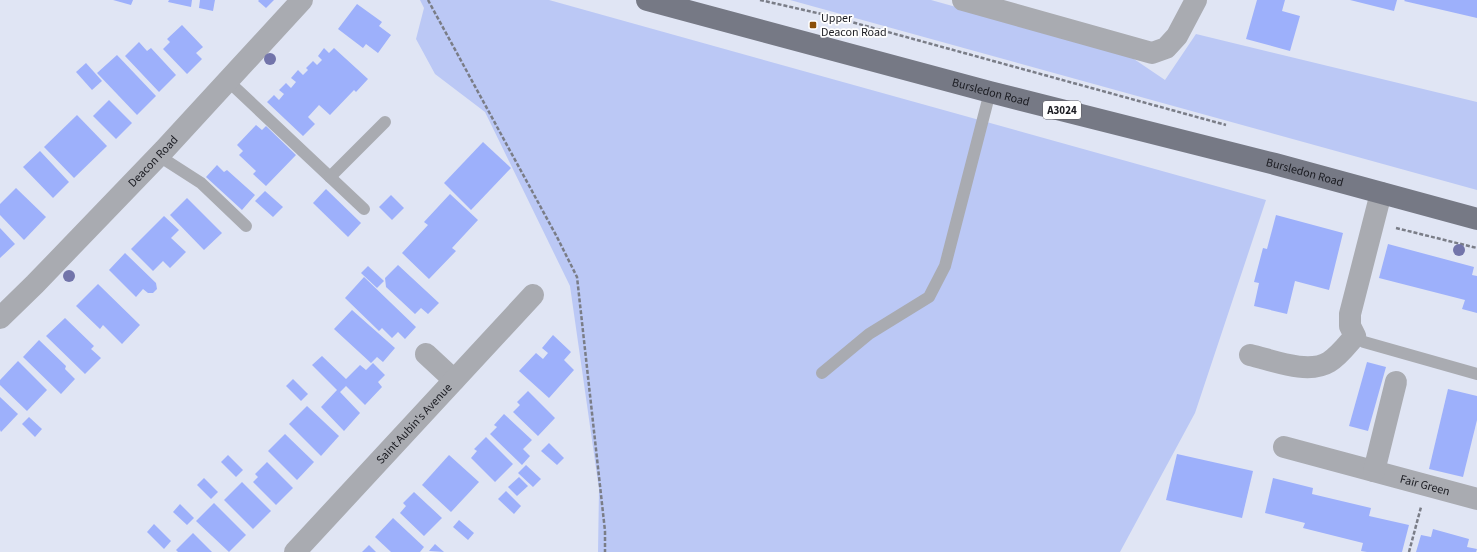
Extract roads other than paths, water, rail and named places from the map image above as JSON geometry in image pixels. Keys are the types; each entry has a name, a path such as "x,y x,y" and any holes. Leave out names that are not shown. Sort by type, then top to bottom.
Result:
{"main road":[{"name":"Bursledon Road","path":"647,0 990,92 1267,162 1477,219"}],"street":[{"name":"Deacon Road","path":"0,318 159,156 302,0"},
{"path":"963,0 1152,53 1166,48 1177,36 1196,0"},
{"path":"1250,355 1298,367 1313,368 1328,363 1342,352 1355,336 1350,326 1350,314 1381,193"},
{"name":"Saint Aubin's Avenue","path":"295,552 533,295"},
{"path":"426,354 454,380"},
{"path":"1374,471 1396,382"},
{"name":"Fair Green","path":"1284,447 1477,499"}],"lane":[{"path":"228,81 364,209"},
{"path":"822,373 869,334 929,297 945,266 990,92"},
{"path":"330,177 385,122"},
{"path":"159,156 202,183 246,226"},
{"path":"1355,336 1364,342 1477,374"}],"place":[{"name":"Upper Deacon Road","path":"813,25"}]}
